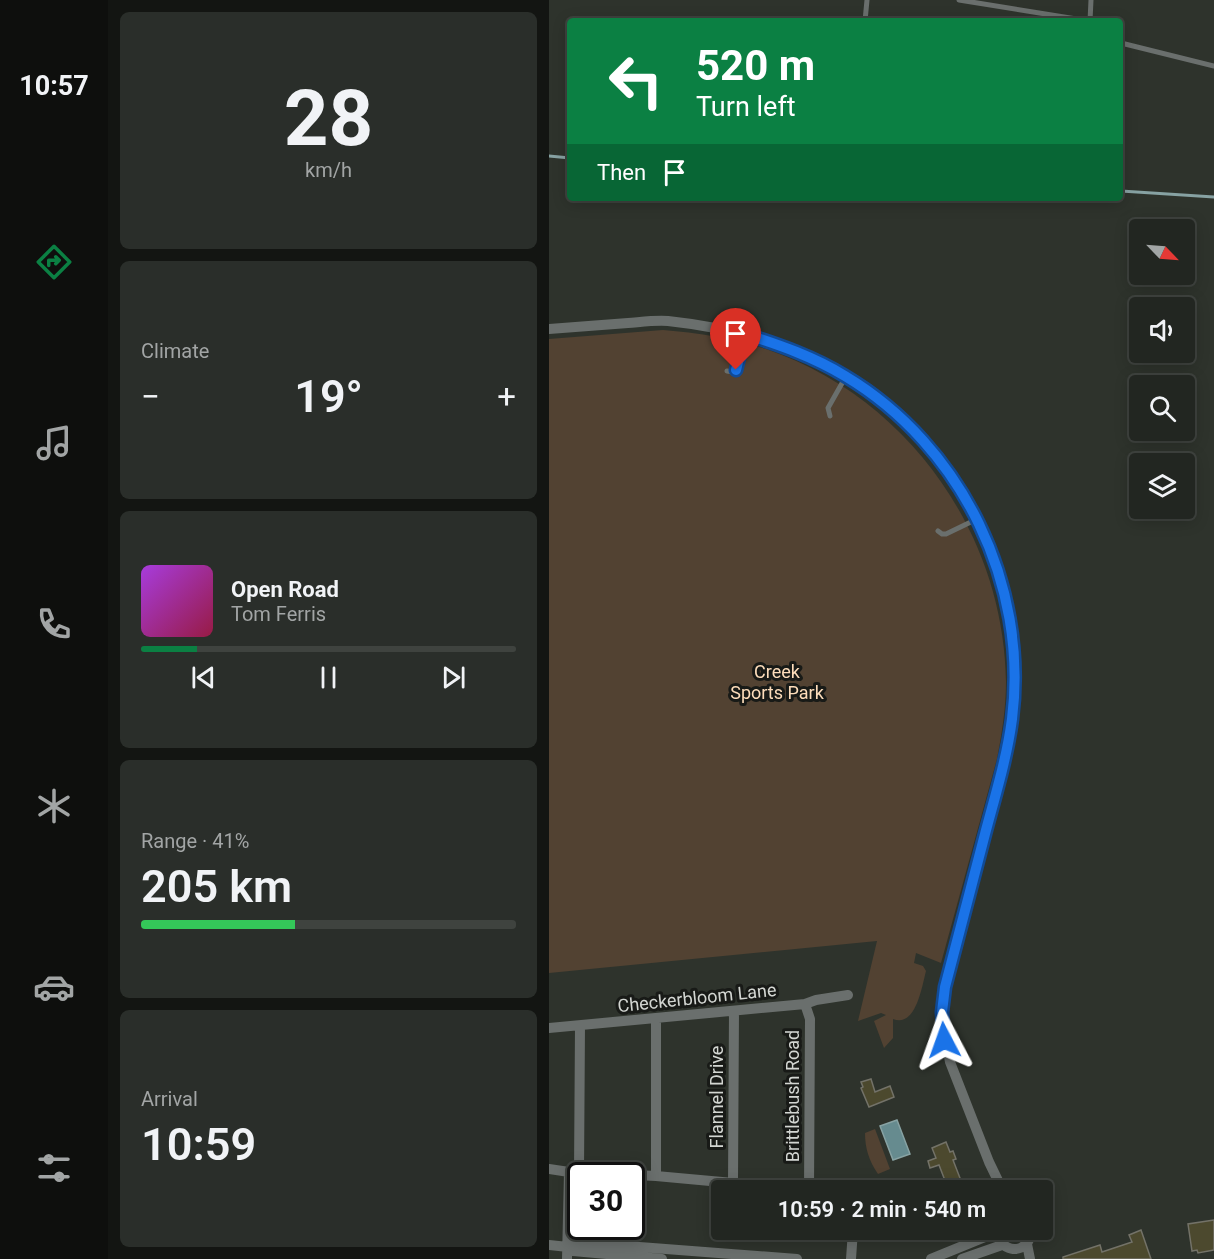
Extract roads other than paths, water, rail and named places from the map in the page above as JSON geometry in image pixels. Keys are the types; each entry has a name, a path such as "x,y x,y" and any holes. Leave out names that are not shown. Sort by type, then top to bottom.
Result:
{"street":[{"path":"549,329 664,320 745,334 806,356 846,376 883,403 916,432 948,471 977,519 1003,590 1013,640 1014,693 1005,759 945,987 942,1012 944,1040 950,1062 998,1180"},
{"name":"Checkerbloom Lane","path":"549,1029 805,1004 848,995"},
{"name":"Brittlebush Road","path":"805,1004 810,1019 814,1180"},
{"name":"Flannel Drive","path":"733,1180 734,1011"},
{"path":"656,1019 656,1176"},
{"path":"574,1162 580,1026"},
{"path":"989,1162 993,1180"},
{"path":"550,1172 567,1172"},
{"path":"645,1175 711,1181"},
{"path":"567,1259 569,1240"},
{"path":"851,1259 852,1240"},
{"path":"931,1259 976,1240"},
{"path":"962,1259 1018,1249 1027,1244 1029,1240"},
{"path":"568,1247 574,1242 797,1259"},
{"path":"1027,1244 1030,1259"},
{"path":"549,1245 568,1247 573,1251 662,1259"}],"lane":[{"path":"865,18 867,0"},
{"path":"960,0 1073,18"},
{"path":"1090,18 1091,0"},
{"path":"1123,43 1214,66"},
{"path":"727,371 736,370 745,334"},
{"path":"830,416 828,408 846,376"},
{"path":"938,531 946,534 977,519"}],"water":[{"path":"897,1120 910,1154 893,1160 880,1126"}],"waterway":[{"path":"549,156 567,158"},
{"path":"1123,191 1214,197"}],"park label":[{"name":"Creek Sports Park","path":"777,682"}]}
